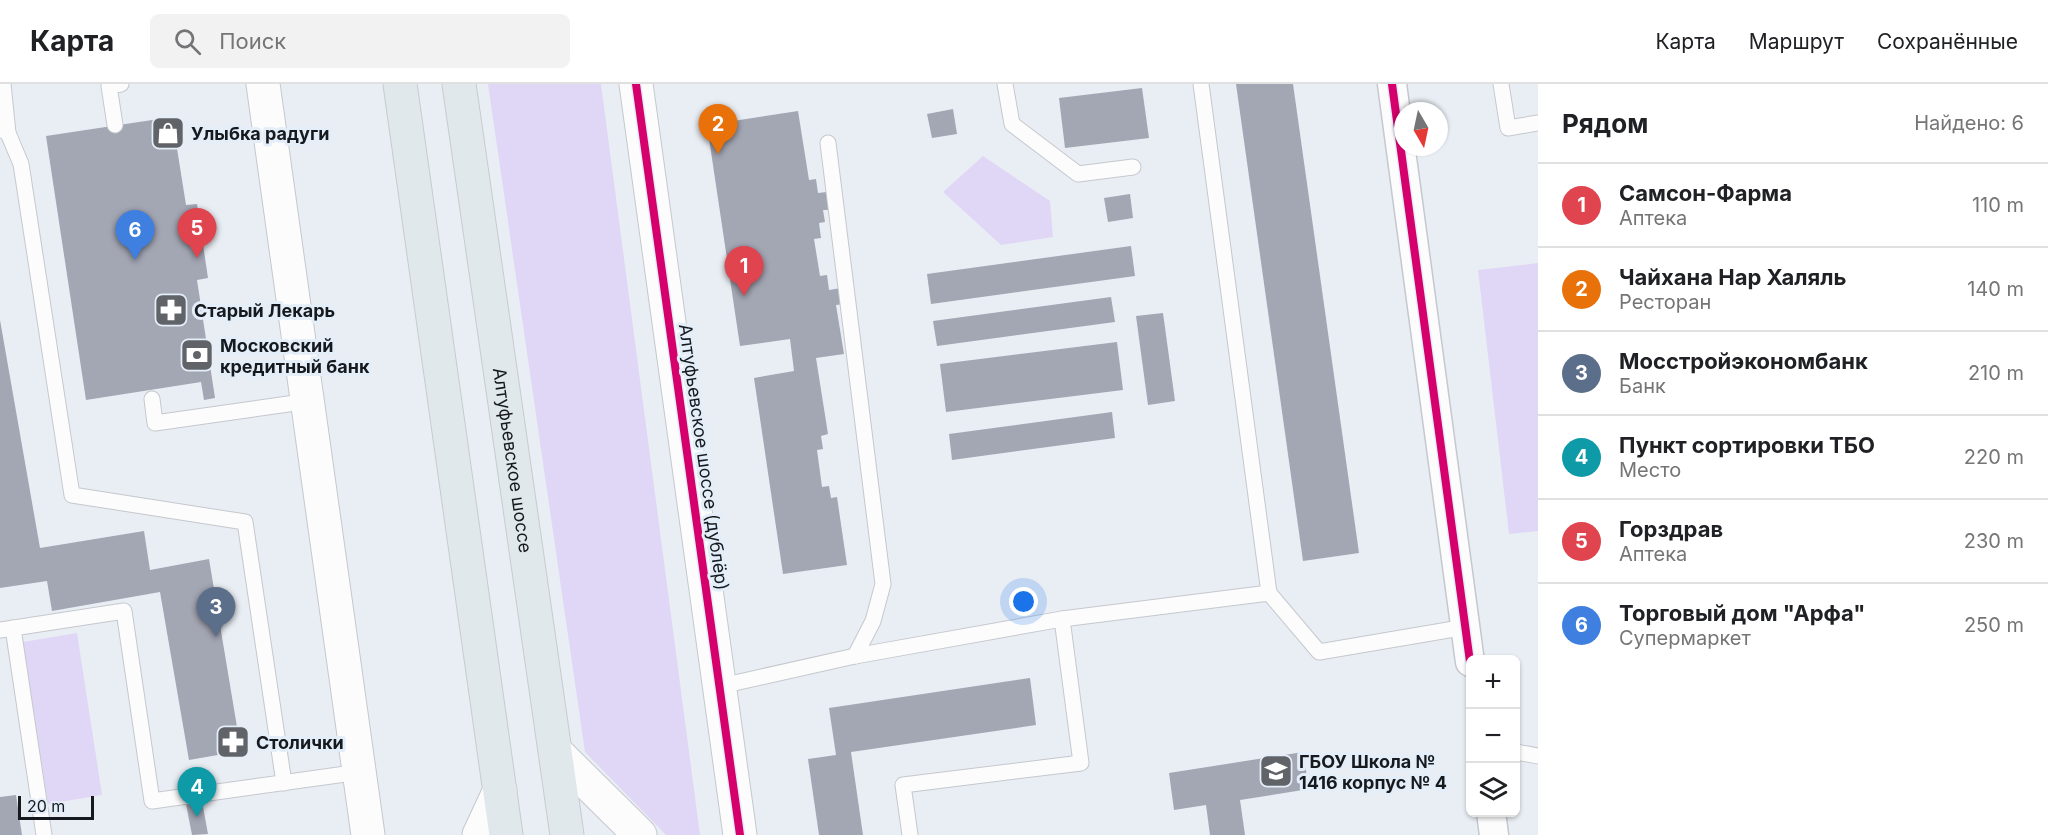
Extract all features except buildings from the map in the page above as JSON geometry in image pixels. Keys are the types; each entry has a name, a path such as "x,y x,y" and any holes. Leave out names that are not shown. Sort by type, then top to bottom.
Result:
{"main road":[{"path":"263,84 309,400 368,835"},
{"path":"400,84 506,835"},
{"name":"Алтуфьевское шоссе","path":"459,84 567,835"},
{"name":"Алтуфьевское шоссе (дублёр)","path":"641,85 740,835"},
{"path":"556,753 640,835"},
{"path":"479,835 500,790"}],"street":[{"path":"1392,84 1469,655"},
{"path":"1492,817 1494,835"}],"lane":[{"path":"3,84 4,131 21,164 72,495 245,522 284,783"},
{"path":"115,125 109,86 121,84"},
{"path":"1005,84 1012,123 1078,174 1133,167"},
{"path":"1201,84 1269,593 1319,652 1466,627"},
{"path":"1501,84 1508,128 1538,123"},
{"path":"828,143 883,584 873,621 855,656"},
{"path":"152,399 155,423 309,400"},
{"path":"721,686 855,656 1062,619 1269,593"},
{"path":"44,835 6,629 124,611 152,801 360,772"},
{"path":"910,835 903,785 1081,763 1062,619"},
{"path":"1520,753 1538,756"}],"shaded area":[{"path":"488,84 601,84 700,835 666,835 585,752"},
{"path":"983,156 1050,201 1053,237 1001,245 943,192"},
{"path":"1538,263 1538,531 1509,534 1478,270"},
{"path":"77,633 102,795 48,804 23,642"}],"cycle path":[{"path":"636,84 740,835"},
{"path":"1392,84 1469,655"}],"place":[{"name":"Улыбка радуги","path":"168,133"},
{"name":"Чайхана Нар Халяль","path":"718,154"},
{"name":"Горздрав","path":"197,258"},
{"name":"Торговый дом \"Арфа\"","path":"135,260"},
{"name":"Самсон-Фарма","path":"744,296"},
{"name":"Старый Лекарь","path":"171,310"},
{"name":"Московский кредитный банк","path":"197,355"},
{"name":"Мосстройэкономбанк","path":"216,637"},
{"name":"Столички","path":"233,742"},
{"name":"ГБОУ Школа № 1416 корпус № 4","path":"1276,771"},
{"name":"Пункт сортировки ТБО","path":"197,817"}]}
